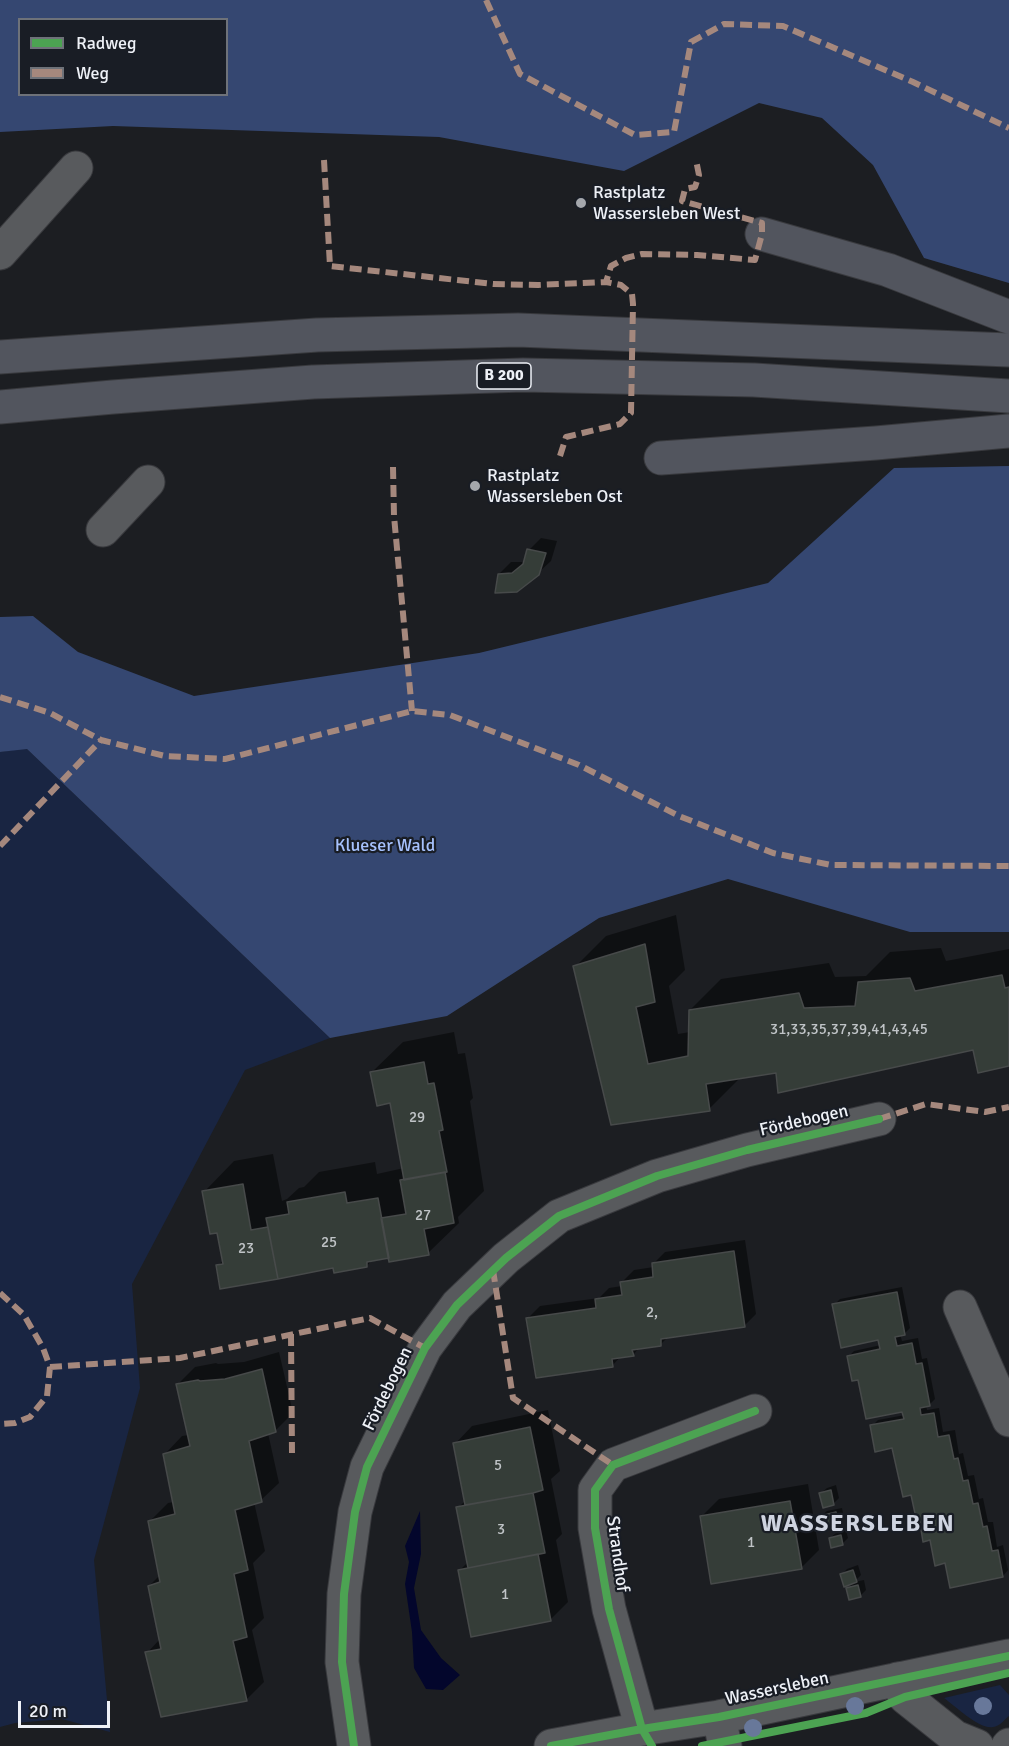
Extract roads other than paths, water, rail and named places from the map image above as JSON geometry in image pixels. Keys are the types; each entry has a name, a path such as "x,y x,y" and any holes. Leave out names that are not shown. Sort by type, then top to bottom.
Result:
{"highway":[{"path":"762,234 888,270 1009,317"},
{"path":"0,357 316,335 518,330 1009,350"},
{"name":"B 200","path":"0,407 313,382 523,375 754,380 1009,396"},
{"path":"661,458 1009,431"}],"street":[{"path":"0,253 76,168"},
{"path":"103,530 148,482"},
{"name":"Fördebogen","path":"354,1746 342,1662 344,1594 355,1512 367,1467 420,1358 457,1305 506,1258 559,1216 657,1176 747,1150 879,1119"},
{"path":"960,1307 1009,1420"},
{"name":"Strandhof","path":"642,1729 609,1609 596,1527 595,1490 614,1466 755,1411"},
{"name":"Wassersleben","path":"551,1746 642,1729 722,1732 897,1679 1009,1656"},
{"path":"897,1679 905,1697 955,1737 977,1746"}],"place":[{"name":"Rastplatz Wassersleben West","path":"581,203"},
{"name":"Rastplatz Wassersleben Ost","path":"475,486"}],"district":[{"name":"WASSERSLEBEN","path":"858,1525"}],"park label":[{"name":"Klueser Wald","path":"385,846"}]}
